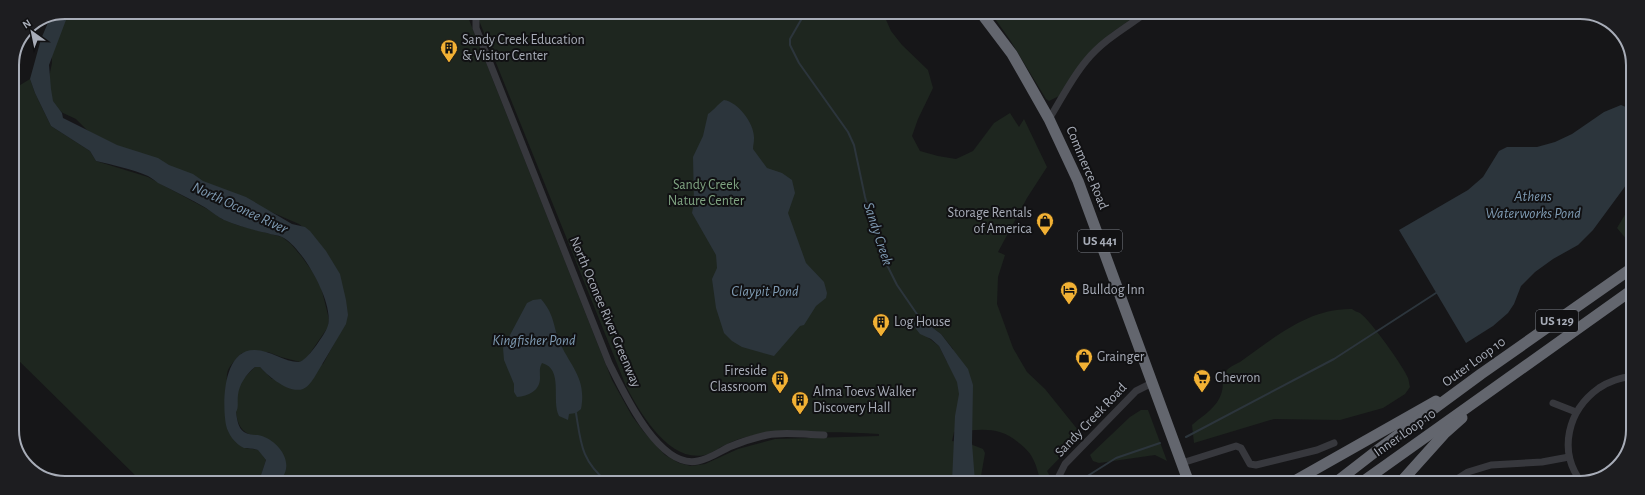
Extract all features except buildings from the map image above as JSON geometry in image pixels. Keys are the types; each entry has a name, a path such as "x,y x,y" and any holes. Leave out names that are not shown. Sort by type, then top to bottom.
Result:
{"highway":[{"name":"Commerce Road","path":"986,19 1012,54 1050,119 1078,181 1187,476"},
{"name":"Outer Loop 10","path":"1344,476 1481,374 1626,272"},
{"name":"US 129","path":"1505,380 1626,294"},
{"path":"1303,476 1481,374"},
{"path":"1406,476 1444,434 1505,380"},
{"name":"Inner Loop 10","path":"1371,476 1505,380"}],"street":[{"name":"North Oconee River Greenway","path":"476,19 476,28 609,363 632,409 649,432 670,454 687,462 698,462 746,440 766,436 789,433 824,435"},
{"path":"1050,119 1072,81 1087,60 1114,35 1137,19"},
{"path":"1577,476 1569,457 1568,445 1570,428 1576,412 1589,395 1606,383 1626,377"},
{"name":"Sandy Creek Road","path":"1058,476 1065,464 1136,391 1152,383"},
{"path":"1553,402 1576,412"},
{"path":"1182,463 1236,446 1241,448 1250,464 1256,465 1318,450 1334,443"},
{"path":"1462,476 1468,472 1491,465 1542,462 1569,457"}],"green space":[{"name":"Sandy Creek Nature Center","path":"62,19 65,19 469,19 612,380 632,416 665,455 679,463 691,466 705,464 738,449 775,439 879,436 879,434 825,432 760,434 733,441 705,455 692,455 679,451 657,434 639,409 626,386 478,19 886,19 891,31 902,45 928,70 933,88 918,119 912,136 920,151 956,159 973,151 994,123 1010,113 1019,127 1024,119 1047,167 1027,198 998,252 1005,255 998,277 997,304 1013,348 1027,372 1045,389 1082,435 1047,471 1050,476 1039,476 1036,464 1030,454 1023,446 1011,437 996,431 980,430 954,432 952,441 965,442 983,449 985,453 981,476 272,476 258,436 244,431 237,418 235,387 255,367 260,367 272,379 323,364 336,340 311,234 299,224 112,147 87,130 76,119 63,113 54,106 47,87 52,63 52,48","holes":["918,317 941,334 953,349 947,362 939,346 926,336"]},
{"path":"995,19 1131,19 1110,34 1059,96 1049,101 1046,99 1010,40"},
{"path":"30,79 51,126 90,151 96,161 148,177 209,210 222,219 237,225 282,237 291,244 312,271 321,287 329,319 328,327 306,359 300,362 268,352 242,353 232,363 228,370 227,387 229,397 245,448 259,450 266,460 261,476 136,476 19,361 19,86"},
{"path":"1626,213 1626,239 1617,228"},
{"path":"1352,309 1360,313 1365,318 1400,364 1408,378 1410,387 1405,394 1383,408 1340,420 1274,419 1194,443 1192,425 1210,410 1219,399 1222,393 1224,374 1227,370 1279,334 1306,319 1321,313"},
{"path":"1141,410 1148,410 1167,461 1155,455 1099,463 1093,461 1090,455 1130,417"}],"water":[{"name":"North Oconee River","path":"66,19 49,65 53,101 62,113 63,118 117,145 158,158 169,165 193,174 203,181 246,197 292,224 305,227 326,251 340,274 348,315 346,324 309,384 303,389 297,390 285,387 268,375 260,367 255,367 240,387 236,412 239,426 244,432 262,436 274,443 279,448 283,453 286,466 283,476 261,476 266,460 258,450 244,448 230,435 226,425 224,404 227,379 236,358 244,352 255,350 261,351 299,362 311,353 327,328 329,318 327,306 316,278 299,252 282,237 229,222 148,176 129,169 96,161 90,151 51,126 30,79 41,39 48,22"},
{"name":"Claypit Pond","path":"724,100 740,109 749,121 754,133 753,149 767,168 782,173 792,180 795,193 788,213 806,263 824,282 827,293 826,298 816,306 804,325 800,326 774,356 742,347 732,341 724,333 716,308 712,279 717,268 716,255 692,213 694,203 693,157 703,136 708,114"},
{"name":"Athens Waterworks Pond","path":"1621,105 1626,107 1626,185 1593,230 1578,245 1553,259 1535,272 1521,286 1514,304 1508,313 1493,326 1466,343 1399,230 1468,190 1483,177 1499,151 1507,147 1537,147 1555,142 1572,134 1604,112"},
{"name":"Kingfisher Pond","path":"541,299 551,314 559,341 580,380 582,389 581,409 576,413 569,414 568,420 559,416 556,402 555,378 549,366 542,363 540,368 539,383 533,392 517,397 514,392 514,384 504,360 503,348 527,303 533,300"},
{"path":"918,317 941,334 968,369 973,385 972,443 975,476 952,476 955,416 959,394 957,382 939,346 931,339 920,334 913,325"}],"waterway":[{"name":"Sandy Creek","path":"802,19 790,39 790,45 799,63 848,132 854,145 865,197 876,237 897,285 921,320"},
{"path":"1186,437 1334,359 1436,293"},
{"path":"576,413 581,443 587,459 600,476"},
{"path":"1088,476 1116,458 1160,443"}],"place":[{"name":"Sandy Creek Education & Visitor Center","path":"449,63"},
{"name":"Storage Rentals of America","path":"1045,236"},
{"name":"Bulldog Inn","path":"1069,305"},
{"name":"Log House","path":"881,337"},
{"name":"Grainger","path":"1084,372"},
{"name":"Chevron","path":"1202,393"},
{"name":"Fireside Classroom","path":"780,394"},
{"name":"Alma Toevs Walker Discovery Hall","path":"800,415"}]}
